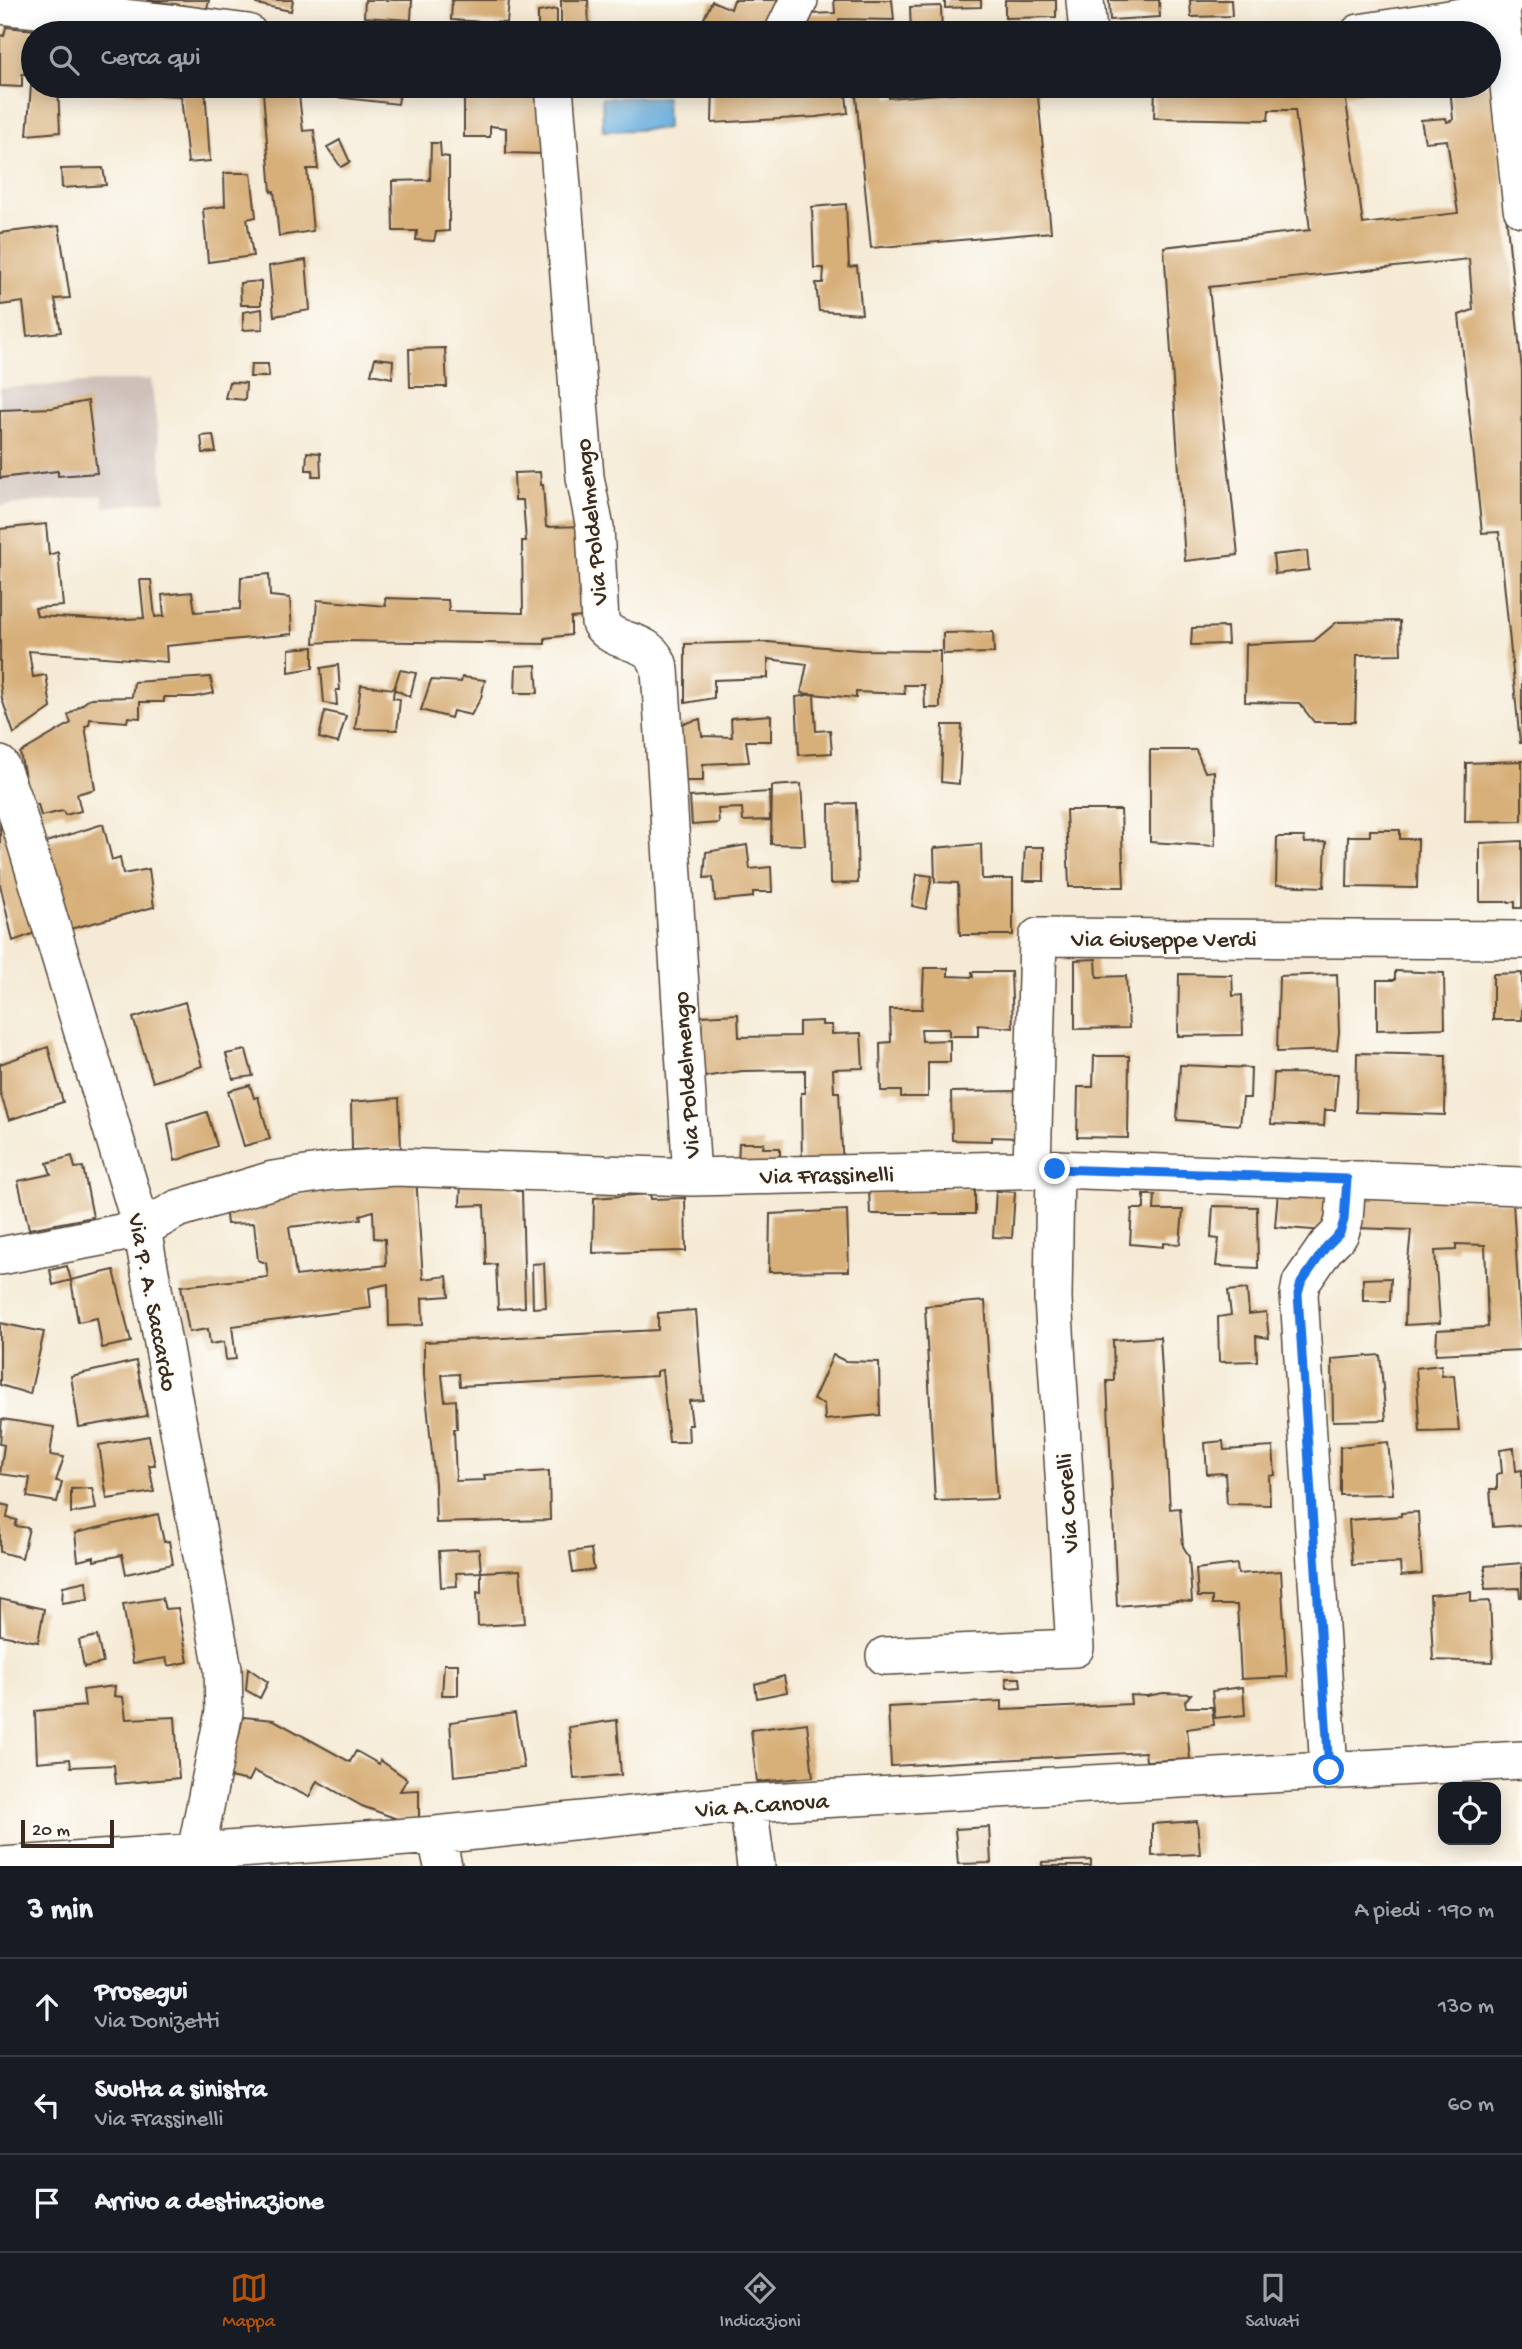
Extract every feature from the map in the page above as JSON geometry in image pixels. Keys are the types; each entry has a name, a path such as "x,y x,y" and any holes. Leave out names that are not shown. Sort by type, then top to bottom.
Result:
{"street":[{"path":"789,21 799,0"},
{"path":"1085,0 1087,21"},
{"path":"0,5 142,21"},
{"path":"1421,21 1503,5 1522,208"},
{"name":"Via Poldelmengo","path":"555,98 585,477 595,528 600,623 608,633 643,646 655,658 660,670 692,1177"},
{"name":"Via P. A. Saccardo","path":"0,765 15,806 142,1229 223,1669 224,1712 192,1859"},
{"name":"Via Giuseppe Verdi","path":"1044,1169 1038,937 1522,940"},
{"name":"Via Frassinelli","path":"0,1256 142,1229 177,1209 273,1180 334,1171 395,1167 692,1177 1044,1169 1522,1186"},
{"name":"Via Corelli","path":"886,1656 1075,1648 1044,1169"},
{"path":"1329,1770 1298,1294 1301,1283 1326,1247 1340,1233 1344,1220 1347,1179"},
{"name":"Via A.Canova","path":"2,1866 439,1851 748,1803 1522,1760"},
{"path":"748,1803 756,1866"}],"shaded area":[{"path":"151,379 166,500 104,507 102,495 0,506 0,388"}],"water":[{"path":"602,98 666,98 667,129 603,131"}],"building":[{"path":"147,0 209,0 207,9"},
{"path":"257,0 293,0 291,11 256,4"},
{"path":"365,0 412,0 411,20 364,17"},
{"path":"452,0 509,0 507,21 451,20"},
{"path":"561,0 588,0 589,21 561,21"},
{"path":"734,0 781,0 771,21 703,21 712,1 731,9"},
{"path":"834,0 892,0 894,20 805,21 808,14 835,13"},
{"path":"945,0 981,0 981,7 945,8"},
{"path":"1005,0 1056,0 1056,17 1005,18"},
{"path":"1109,0 1159,0 1160,17 1110,20"},
{"path":"1190,0 1231,0 1232,16 1191,17"},
{"path":"941,6 942,21 911,21 910,7"},
{"path":"557,9 557,21 538,21 538,12"},
{"path":"6,27 21,29 21,87 0,86 0,35 4,36"},
{"path":"30,98 59,98 60,132 27,135"},
{"path":"181,98 206,98 210,161 188,163"},
{"path":"263,98 299,98 303,131 314,130 318,169 307,169 313,231 279,236 274,191 271,192"},
{"path":"343,98 399,98 398,104"},
{"path":"550,98 548,154 506,153 506,128 490,126 490,137 464,137 462,99"},
{"path":"713,98 846,98 848,113 712,123"},
{"path":"856,98 1038,98 1051,232 871,248"},
{"path":"1155,98 1346,98 1363,224 1458,213 1447,140 1425,142 1421,120 1453,120 1451,98 1494,98 1522,371 1522,743 1499,532 1482,533 1459,315 1473,310 1469,259 1209,287 1238,555 1185,561 1164,247 1310,230 1295,110 1269,110 1268,120 1154,118"},
{"path":"340,140 350,162 341,167 327,147"},
{"path":"431,143 440,143 441,156 449,157 449,231 436,232 434,241 416,240 417,231 393,231 392,181 430,180"},
{"path":"103,168 106,185 62,188 61,169"},
{"path":"224,173 251,173 256,217 247,219 253,256 208,262 203,209 225,206"},
{"path":"846,204 849,267 857,266 862,314 819,311 816,283 823,283 824,268 814,268 812,207"},
{"path":"59,226 70,298 55,299 61,332 27,336 23,302 0,305 0,233"},
{"path":"306,260 310,310 274,316 269,266"},
{"path":"261,281 261,305 241,305 240,283"},
{"path":"262,309 263,329 243,330 243,312"},
{"path":"445,348 447,387 410,387 409,349"},
{"path":"375,358 393,360 392,378 371,374"},
{"path":"251,364 268,364 269,377 250,377"},
{"path":"229,382 246,383 245,400 225,398"},
{"path":"88,401 97,473 58,476 58,471 0,478 0,410 52,408"},
{"path":"213,435 216,452 203,453 201,436"},
{"path":"307,452 320,453 321,476 312,476 313,470 306,470"},
{"path":"540,472 546,527 589,526 594,616 571,618 571,635 545,638 545,644 345,641 314,643 317,600 386,606 385,598 448,600 449,611 523,613 522,541 526,541 523,500 515,500 514,473"},
{"path":"46,524 49,555 58,552 63,606 35,608 37,616 108,620 144,618 140,580 151,580 155,617 164,616 162,595 192,592 195,612 240,609 241,577 269,574 270,596 290,598 292,634 166,646 167,662 29,651 33,677 46,675 51,708 14,734 2,699 0,682 0,529"},
{"path":"1307,551 1309,570 1275,574 1273,555"},
{"path":"1400,621 1401,654 1357,655 1355,722 1314,722 1299,703 1245,702 1246,644 1314,641 1337,622"},
{"path":"1227,627 1228,644 1191,645 1192,628"},
{"path":"993,632 994,653 943,654 943,633"},
{"path":"768,642 859,650 940,651 940,708 925,708 924,685 904,685 905,694 856,692 856,698 801,693 807,664 768,659 768,678 714,680 714,698 685,703 685,644"},
{"path":"313,647 313,668 289,672 289,649"},
{"path":"338,665 340,690 336,690 337,705 324,703 321,668"},
{"path":"536,665 538,693 515,693 516,666"},
{"path":"400,670 416,673 410,697 394,689"},
{"path":"210,677 214,693 194,697 164,697 164,702 140,702 140,718 128,717 127,722 90,719 89,725 85,726 95,789 77,794 81,811 65,815 63,811 41,816 38,804 31,806 20,753 71,723 68,715 91,698 132,697 134,682"},
{"path":"462,677 485,680 481,698 471,715 453,711 451,718 421,710 431,680 461,682"},
{"path":"361,685 394,689 393,698 400,699 397,730 355,729"},
{"path":"814,694 816,731 830,730 832,753 799,755 796,697"},
{"path":"325,711 346,716 338,743 319,738"},
{"path":"771,715 771,741 746,741 749,762 703,764 703,781 679,781 679,725 700,719 702,736 732,737 731,718"},
{"path":"943,725 962,725 959,784 941,782"},
{"path":"1150,750 1196,750 1205,772 1214,771 1215,846 1150,842"},
{"path":"1522,761 1522,821 1465,822 1466,763"},
{"path":"801,784 805,845 771,844 772,786"},
{"path":"769,792 770,820 743,821 742,808 718,809 719,823 692,825 690,797"},
{"path":"856,803 858,883 830,884 829,804"},
{"path":"1066,810 1121,810 1124,887 1069,887"},
{"path":"0,811 38,932 13,941 0,884"},
{"path":"103,824 112,860 120,857 123,874 149,869 154,907 66,930 43,843"},
{"path":"1370,830 1400,830 1400,839 1418,839 1417,888 1347,887 1348,836 1370,836"},
{"path":"1277,837 1304,837 1305,843 1326,842 1324,887 1276,885"},
{"path":"1522,841 1522,908 1515,908 1515,902 1480,902 1480,843"},
{"path":"981,844 982,879 1013,879 1013,935 960,935 958,883 935,882 934,848"},
{"path":"747,845 750,869 771,867 772,892 753,892 753,897 715,901 713,877 704,878 706,852"},
{"path":"1025,847 1044,847 1044,881 1023,881"},
{"path":"917,874 932,876 926,909 912,906"},
{"path":"1096,959 1097,977 1126,976 1129,1028 1075,1029 1075,960"},
{"path":"924,968 948,968 948,976 973,977 972,972 1011,972 1013,1028 978,1025 978,1036 949,1036 949,1029 921,1029 922,1041 950,1040 950,1062 928,1062 928,1097 901,1097 901,1091 881,1091 880,1043 891,1042 890,1009 922,1009"},
{"path":"1395,971 1444,973 1445,1028 1377,1030 1377,980 1395,980"},
{"path":"1522,973 1522,1020 1493,1020 1493,974"},
{"path":"1179,974 1232,975 1233,996 1242,995 1243,1035 1178,1036"},
{"path":"1337,974 1337,1050 1277,1052 1279,976"},
{"path":"185,1002 202,1066 153,1082 133,1018"},
{"path":"738,1014 739,1037 799,1036 799,1022 822,1021 822,1025 832,1025 832,1034 861,1033 863,1068 833,1069 834,1092 839,1092 843,1169 802,1169 801,1093 805,1093 805,1070 742,1071 703,1077 701,1016"},
{"path":"48,1047 63,1102 9,1120 0,1092 0,1064"},
{"path":"246,1050 253,1076 233,1079 226,1054"},
{"path":"1357,1053 1446,1055 1445,1115 1356,1112"},
{"path":"1094,1056 1129,1056 1128,1138 1077,1137 1078,1087 1093,1087"},
{"path":"1180,1065 1251,1068 1250,1098 1243,1098 1240,1125 1177,1120"},
{"path":"1274,1073 1338,1074 1335,1110 1325,1110 1324,1126 1271,1124"},
{"path":"250,1085 254,1098 258,1097 270,1139 244,1146 228,1091"},
{"path":"1017,1091 1019,1138 992,1137 992,1141 952,1140 951,1092"},
{"path":"399,1098 401,1148 352,1150 351,1102"},
{"path":"207,1112 217,1146 175,1161 168,1124"},
{"path":"739,1143 764,1143 763,1148 780,1148 780,1169 738,1165"},
{"path":"72,1156 75,1168 83,1167 93,1217 29,1229 18,1181 51,1174 47,1163"},
{"path":"416,1177 423,1279 447,1276 449,1296 422,1298 423,1325 389,1326 388,1284 369,1288 371,1308 232,1326 236,1359 226,1360 224,1342 210,1344 208,1329 189,1332 181,1286 268,1277 266,1263 258,1260 254,1223 227,1224 225,1206","holes":["373,1211 374,1238 385,1239 386,1265 296,1276 289,1227 361,1219 360,1215"]},
{"path":"516,1179 516,1191 522,1191 525,1307 498,1309 496,1264 486,1265 484,1205 460,1206 461,1182"},
{"path":"975,1188 975,1214 870,1214 869,1189"},
{"path":"996,1191 1015,1192 1012,1238 993,1237"},
{"path":"1278,1191 1337,1193 1337,1232 1275,1227"},
{"path":"650,1194 651,1199 685,1198 686,1251 593,1253 594,1198"},
{"path":"1360,1194 1513,1202 1522,1350 1436,1354 1437,1330 1488,1327 1485,1245 1456,1244 1456,1250 1435,1251 1440,1323 1405,1325 1411,1230 1357,1228"},
{"path":"1144,1195 1155,1195 1154,1210 1183,1210 1180,1244 1163,1243 1163,1247 1130,1244 1132,1209 1144,1209"},
{"path":"1213,1206 1257,1207 1258,1268 1216,1266 1219,1239 1211,1238"},
{"path":"847,1210 849,1271 769,1272 770,1214"},
{"path":"544,1263 546,1307 533,1308 532,1264"},
{"path":"67,1266 71,1280 53,1285 50,1270"},
{"path":"114,1270 131,1342 102,1348 97,1318 78,1322 71,1280"},
{"path":"1391,1278 1390,1301 1363,1301 1363,1279"},
{"path":"1247,1289 1249,1314 1266,1312 1269,1338 1256,1336 1257,1361 1219,1362 1218,1317 1231,1315 1228,1291"},
{"path":"985,1301 997,1499 935,1501 925,1306"},
{"path":"696,1310 703,1400 689,1401 692,1425 688,1425 689,1442 669,1442 662,1370 657,1371 657,1376 460,1386 459,1374 442,1375 445,1401 456,1400 456,1481 485,1480 484,1475 549,1471 550,1520 436,1523 435,1483 424,1375 424,1342 658,1330 658,1313"},
{"path":"0,1323 44,1332 30,1394 0,1385"},
{"path":"1160,1337 1170,1509 1180,1508 1183,1546 1189,1557 1192,1602 1117,1606 1107,1381 1114,1381 1113,1340"},
{"path":"833,1355 845,1361 879,1362 880,1415 825,1420 824,1404 813,1400"},
{"path":"1380,1355 1386,1420 1333,1421 1332,1359"},
{"path":"136,1361 147,1416 79,1427 71,1376"},
{"path":"1441,1365 1442,1376 1454,1375 1459,1431 1420,1432 1416,1368"},
{"path":"2,1419 54,1427 50,1455 64,1457 56,1481 62,1482 57,1502 27,1497 30,1478 0,1474 4,1445 0,1444"},
{"path":"149,1436 155,1465 149,1465 154,1492 107,1499 99,1445"},
{"path":"1223,1441 1224,1450 1273,1447 1275,1475 1269,1476 1270,1505 1227,1504 1225,1473 1207,1474 1205,1443"},
{"path":"1388,1442 1393,1494 1340,1495 1340,1447"},
{"path":"1514,1448 1516,1471 1522,1470 1522,1525 1493,1527 1490,1489 1497,1489 1497,1474 1502,1473 1500,1450"},
{"path":"92,1488 96,1509 71,1513 71,1489"},
{"path":"0,1504 9,1506 7,1518 17,1520 15,1526 29,1528 22,1558 0,1552"},
{"path":"1418,1512 1422,1574 1401,1576 1400,1563 1352,1565 1349,1520"},
{"path":"158,1514 164,1542 169,1541 173,1564 126,1574 122,1555 94,1561 94,1557 78,1561 75,1533"},
{"path":"479,1549 481,1572 456,1573 457,1586 441,1587 439,1551"},
{"path":"591,1549 594,1570 573,1573 570,1552"},
{"path":"1522,1563 1522,1597 1519,1588 1485,1589 1485,1566"},
{"path":"1237,1564 1238,1574 1281,1571 1287,1677 1241,1679 1237,1605 1212,1605 1212,1597 1198,1597 1196,1569"},
{"path":"520,1570 525,1623 478,1626 477,1592 481,1593 481,1572"},
{"path":"86,1581 88,1599 62,1603 63,1586"},
{"path":"1471,1592 1471,1602 1490,1601 1493,1662 1433,1660 1430,1595"},
{"path":"162,1598 165,1609 178,1608 188,1662 168,1666 166,1658 133,1663 123,1604"},
{"path":"0,1599 44,1609 38,1642 0,1635"},
{"path":"97,1636 103,1663 84,1667 79,1640"},
{"path":"444,1664 458,1664 458,1695 442,1695"},
{"path":"248,1668 268,1682 260,1698 246,1690"},
{"path":"784,1676 787,1692 757,1698 755,1684"},
{"path":"1006,1678 1020,1678 1021,1687 1007,1688"},
{"path":"115,1686 114,1696 123,1697 126,1719 175,1717 179,1778 116,1784 114,1765 71,1767 70,1759 37,1762 35,1711 85,1706 83,1690"},
{"path":"1243,1687 1245,1715 1215,1718 1212,1691"},
{"path":"1191,1694 1185,1701 1186,1707 1212,1707 1214,1725 1187,1729 1190,1759 1146,1761 1145,1752 891,1766 888,1707 1002,1701 1002,1710 1131,1704 1130,1695"},
{"path":"515,1713 524,1768 454,1776 450,1722"},
{"path":"243,1717 274,1720 350,1762 356,1751 379,1764 380,1760 407,1779 400,1791 419,1790 419,1819 400,1820 362,1806 317,1781 309,1797 254,1771 249,1781 229,1777"},
{"path":"617,1720 621,1775 574,1779 569,1727"},
{"path":"807,1723 813,1777 757,1782 751,1730"},
{"path":"1197,1821 1200,1854 1152,1856 1152,1824"},
{"path":"989,1827 991,1863 958,1864 955,1829"},
{"path":"1091,1860 1091,1866 1042,1866 1042,1862"}],"route":[{"path":"1055,1169 1347,1179 1344,1220 1340,1233 1326,1247 1301,1283 1298,1294 1329,1770"}]}
